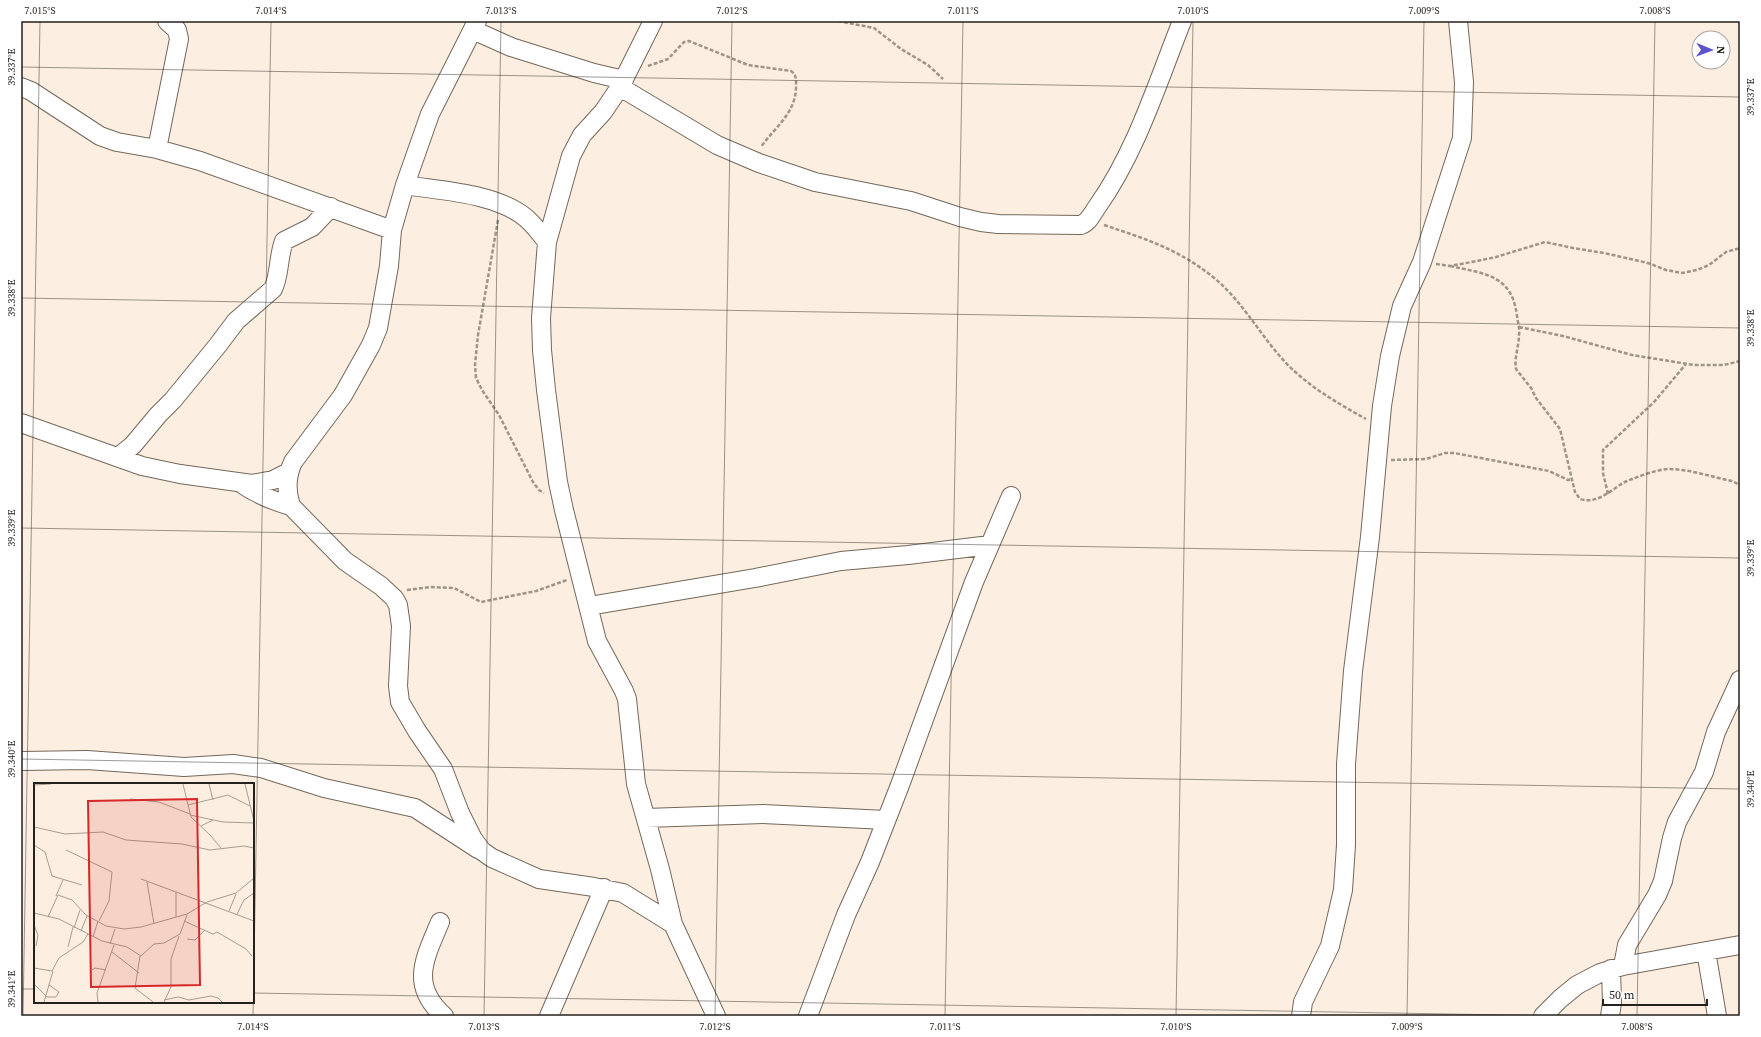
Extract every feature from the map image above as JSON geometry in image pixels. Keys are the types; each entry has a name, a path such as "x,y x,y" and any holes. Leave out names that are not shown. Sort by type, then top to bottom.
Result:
{"street":[{"path":"157,149 179,39 177,30 167,21"},
{"path":"653,21 624,79 603,112 582,135 570,156 547,242 541,336 546,390 558,482 597,641 627,699 636,784 673,924 716,1016"},
{"path":"482,851 473,839 460,813 443,768 402,707 398,696 401,626 398,605 388,592 345,561 291,506 287,491 289,472 293,462 343,395 371,345 379,323 389,266 392,230 405,185 430,114 475,26 511,47 594,73 624,79 717,145 815,182 911,201 960,217 981,222 998,224 1075,225 1083,224 1088,220 1113,184 1134,142 1182,21"},
{"path":"1301,1016 1303,1002 1330,946 1343,890 1346,845 1346,764 1353,671 1370,537 1380,428 1395,329 1407,292 1422,262 1462,138 1464,82 1458,21"},
{"path":"21,87 30,91 100,136 117,142 157,149 200,161 392,230"},
{"path":"405,185 462,194 500,203 526,218 547,242"},
{"path":"118,457 133,445 158,415 174,400 236,321 273,289 284,242 312,227 331,208"},
{"path":"21,423 158,470 242,484 264,483 289,472"},
{"path":"242,484 257,494 273,501 291,506"},
{"path":"808,1016 846,915 886,820 957,626 1011,496"},
{"path":"588,606 755,578 841,561 990,545"},
{"path":"1610,1016 1617,968 1628,945 1657,896 1663,881 1677,822 1704,772 1716,732 1740,680"},
{"path":"21,761 87,760 184,767 233,764 255,767 324,788 414,808 428,815 460,838 492,858 539,879 604,888 623,893 673,924"},
{"path":"646,818 763,814 886,820"},
{"path":"549,1016 604,888"},
{"path":"440,922 423,966 423,979 426,993 436,1009 444,1016"},
{"path":"1543,1016 1577,985 1600,973 1617,968 1740,945"},
{"path":"1706,951 1717,1016"}],"path":[{"path":"838,21 874,28 901,49 928,65 944,79"},
{"path":"624,79 668,59 684,42 689,41 748,65 791,71 795,74 796,78 796,95 792,109 752,159"},
{"path":"500,203 478,335 475,365 476,378 482,390 499,415 533,482 539,490 562,500"},
{"path":"1088,220 1159,244 1193,262 1214,278 1235,298 1278,354 1296,372 1320,392 1380,428"},
{"path":"1450,266 1496,257 1545,242 1573,248 1604,252 1648,263 1666,270 1682,273 1697,270 1709,264 1726,252 1740,248"},
{"path":"1422,262 1479,272 1505,284 1512,294 1519,327 1516,369 1560,429 1575,492 1581,499 1593,499 1608,494 1623,483 1652,472 1668,469 1732,481 1740,485"},
{"path":"1519,327 1563,336 1632,355 1686,364 1724,365 1740,361"},
{"path":"1608,494 1603,473 1603,450 1654,402 1686,364"},
{"path":"1377,461 1426,459 1454,453 1544,470 1568,480 1573,480"},
{"path":"388,592 431,587 446,587 454,588 481,602 536,591 564,581 580,573"}]}
